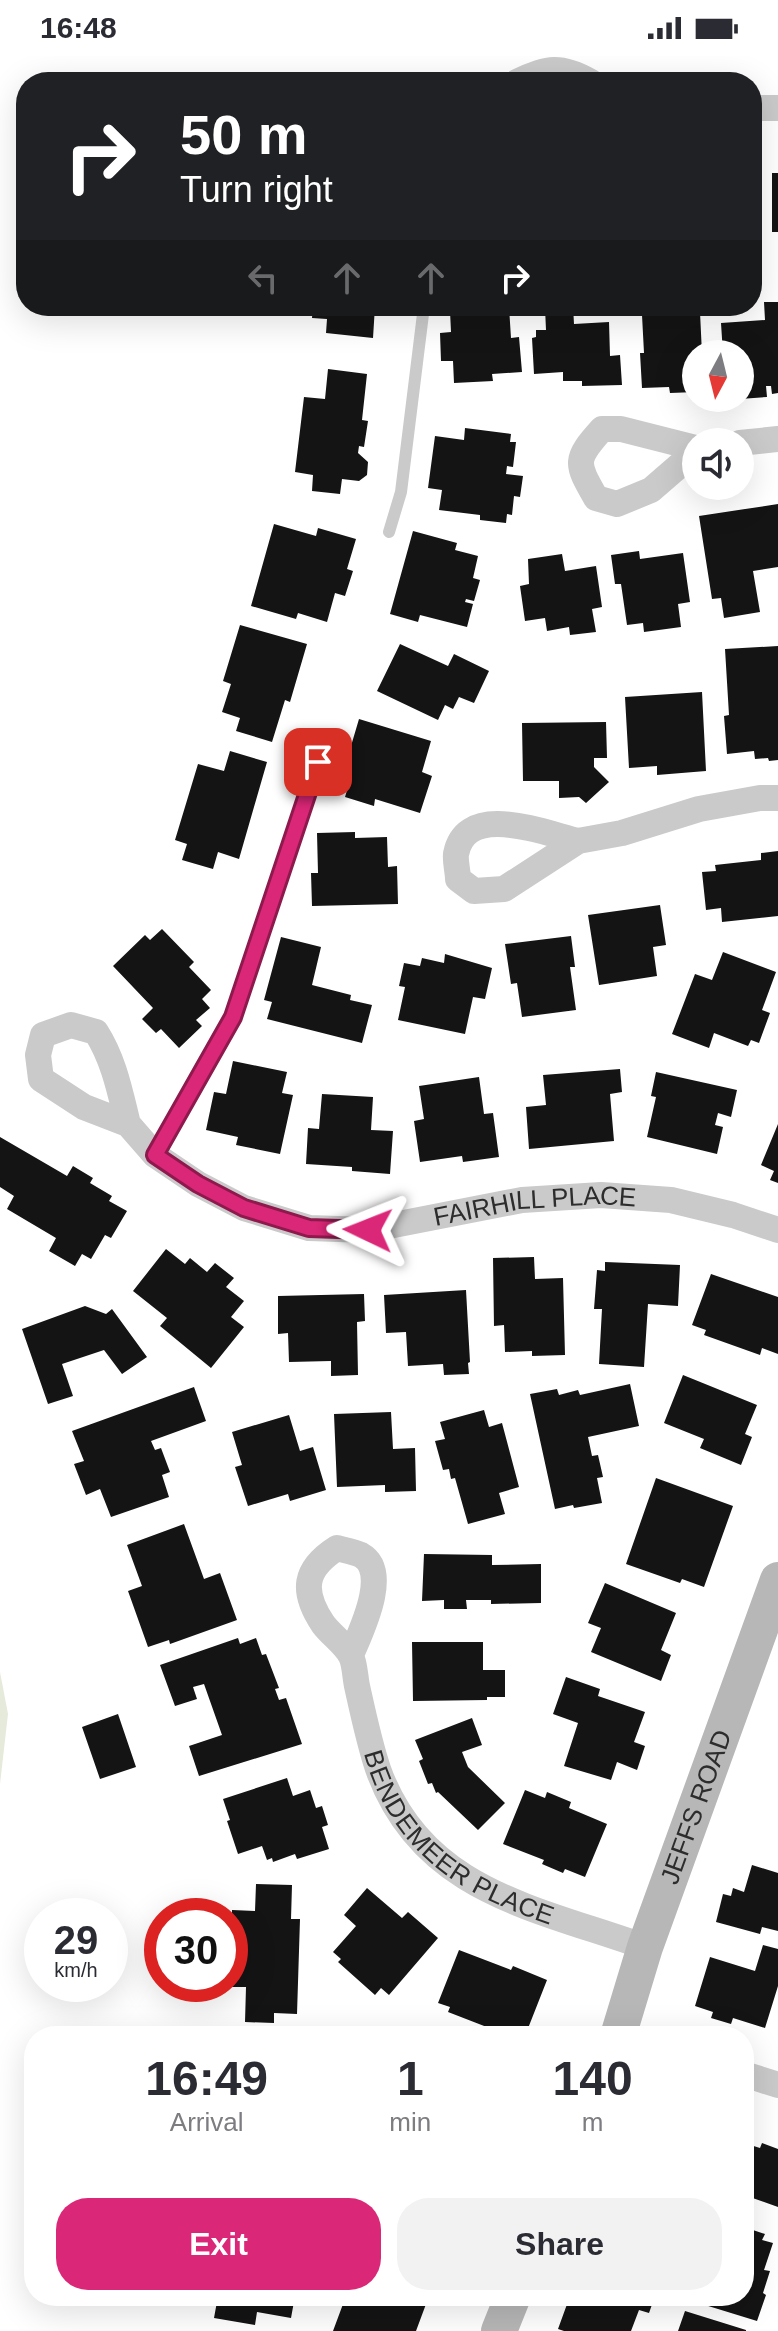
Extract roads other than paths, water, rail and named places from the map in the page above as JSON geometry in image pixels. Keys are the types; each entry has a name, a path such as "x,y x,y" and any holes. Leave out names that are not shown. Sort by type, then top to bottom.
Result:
{"street":[{"path":"540,72 547,69 565,72"},
{"path":"754,442 778,439"},
{"path":"578,841 622,833 699,809 760,798 778,798"},
{"name":"FAIRHILL PLACE","path":"128,1124 155,1155 198,1184 244,1208 309,1228 368,1230 522,1200 601,1195 671,1200 778,1230"},
{"name":"JEFFS ROAD","path":"627,2026 645,1947 767,1642 778,1580"},
{"name":"BENDEMEER PLACE","path":"351,1655 379,1770 399,1812 419,1840 449,1868 495,1894 645,1947"},
{"path":"754,2077 778,2085"},
{"path":"499,2331 509,2306"}],"lane":[{"path":"389,532 401,492 423,316"},
{"path":"155,1155 233,1017 318,762"}]}
